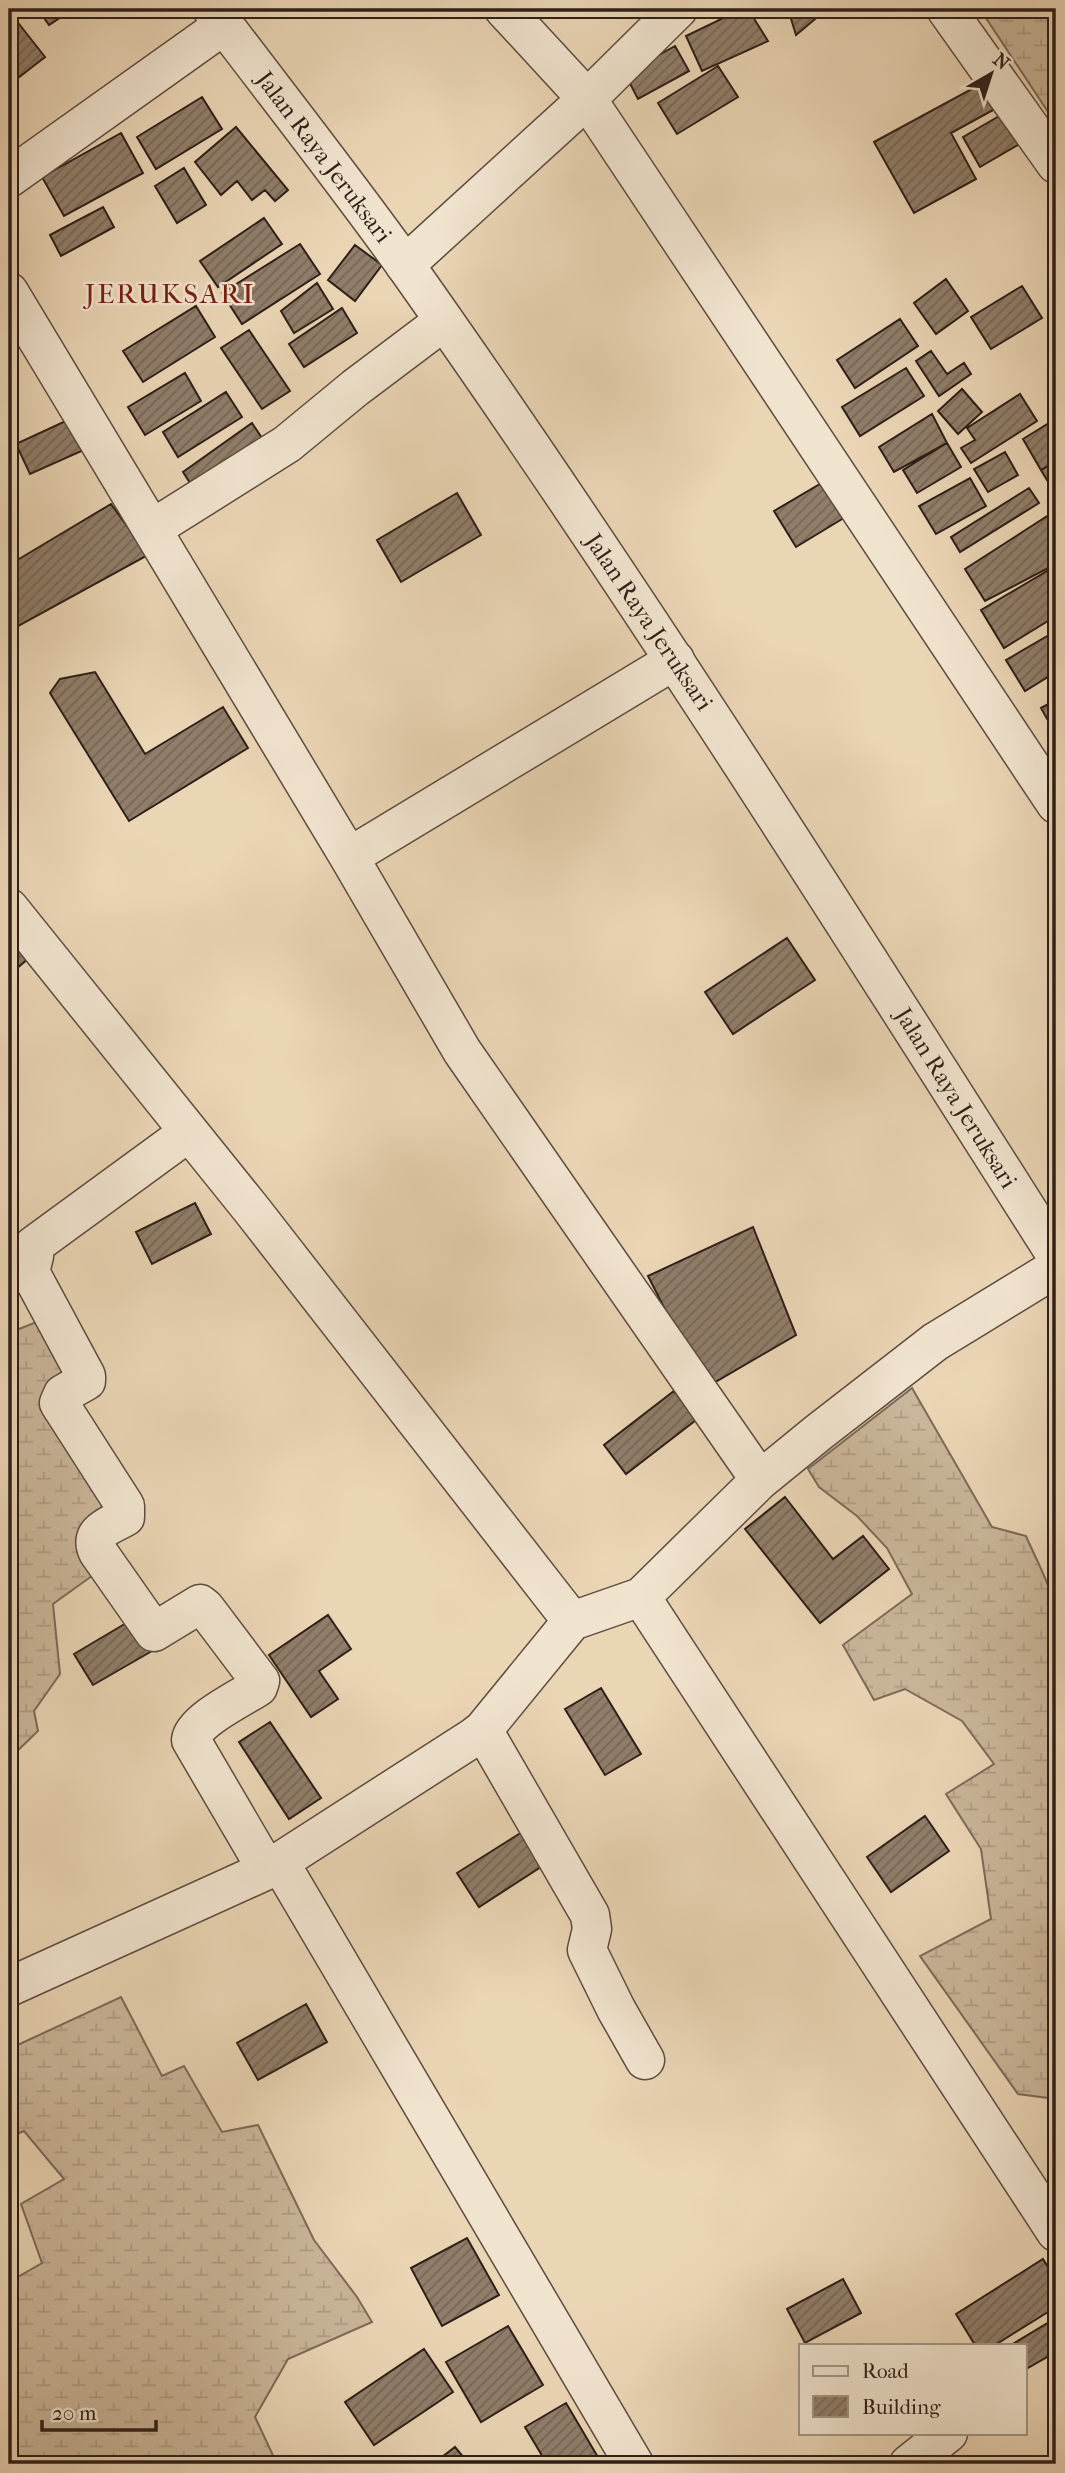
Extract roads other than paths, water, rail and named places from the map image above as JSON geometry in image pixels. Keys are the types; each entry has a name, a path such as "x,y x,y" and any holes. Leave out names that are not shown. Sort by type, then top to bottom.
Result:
{"street":[{"path":"503,9 587,99 1056,804"},
{"path":"405,265 587,99 678,9"},
{"path":"946,9 1056,164"},
{"path":"9,178 218,17"},
{"name":"Jalan Raya Jeruksari","path":"218,17 405,265 602,550 757,785 1056,1255"},
{"path":"9,292 349,857 462,1051 760,1480"},
{"path":"152,529 287,444 355,388 444,321"},
{"path":"349,857 675,660"},
{"path":"9,908 189,1132 572,1621"},
{"path":"189,1132 33,1246 34,1256 30,1272 86,1376 86,1381 63,1394 59,1404 125,1506 125,1517 100,1531 94,1544 154,1632 191,1607 200,1604 260,1681 258,1687 200,1724 192,1732 191,1740 282,1874 634,2464"},
{"path":"10,1984 282,1874 483,1730 572,1621 642,1597 760,1480 935,1342 1056,1268"},
{"path":"642,1597 1056,2232"},
{"path":"483,1730 590,1915 592,1929 587,1950 616,2010 645,2060"},
{"path":"909,2464 947,2434"}],"district":[{"name":"JERUKSARI","path":"170,293"}]}
